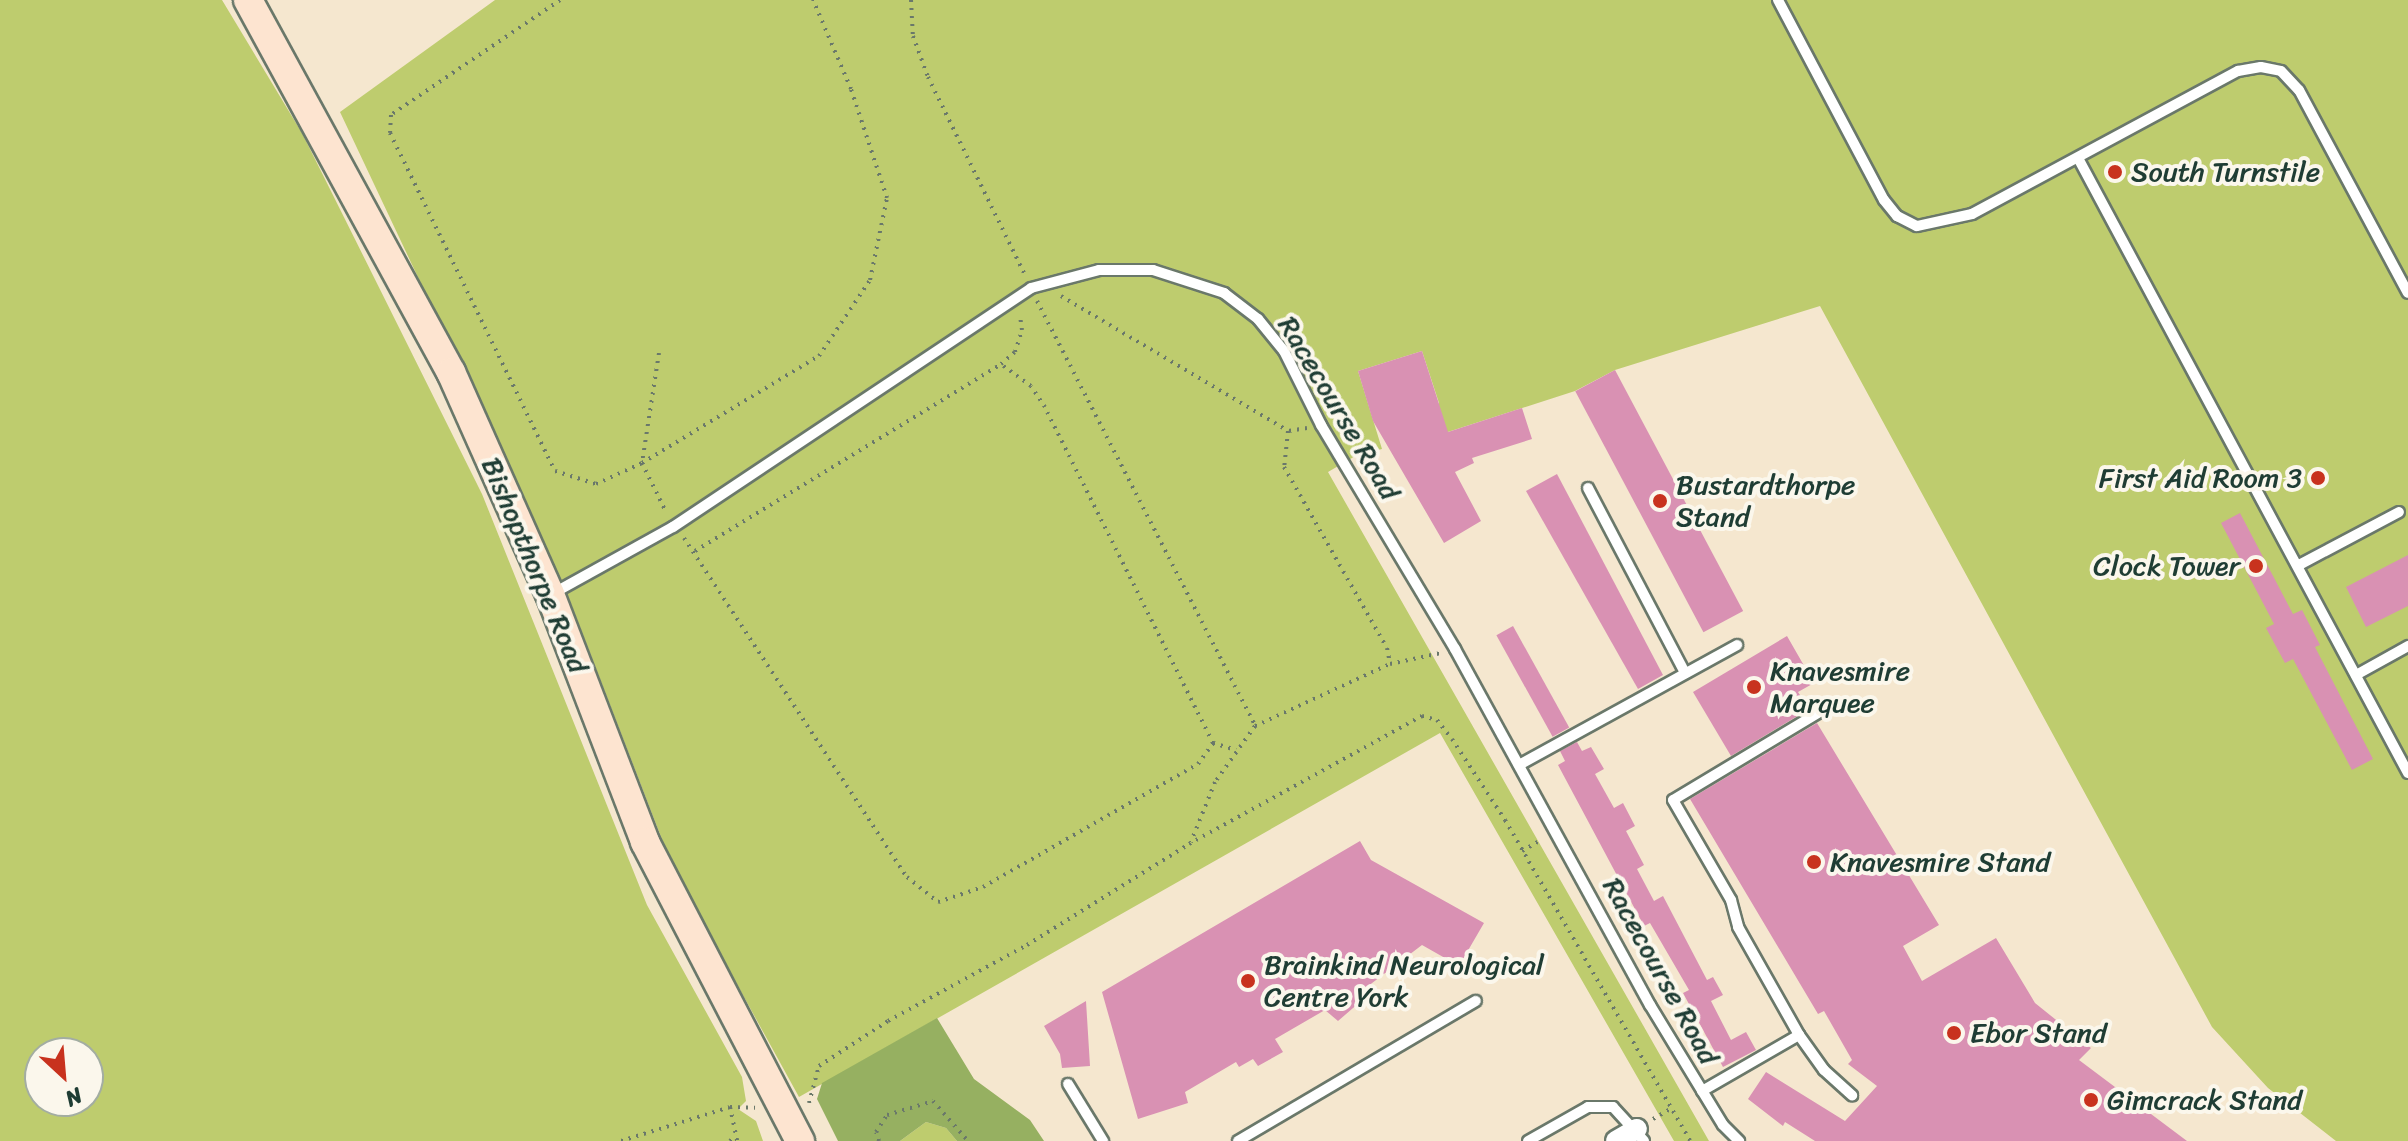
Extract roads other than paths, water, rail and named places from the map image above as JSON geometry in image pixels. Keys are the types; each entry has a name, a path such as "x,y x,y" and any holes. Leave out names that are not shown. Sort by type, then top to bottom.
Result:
{"street":[{"name":"Bishopthorpe Road","path":"248,0 451,372 550,594 645,842 798,1138"},
{"path":"1616,1141 1640,1135"}],"lane":[{"path":"1778,0 1897,216 1917,226 1944,224 2078,158 2238,71 2261,67 2281,71 2299,90 2408,293"},
{"path":"2078,158 2408,773"},
{"name":"Racecourse Road","path":"550,594 566,591 673,527 1031,288 1059,278 1099,270 1153,270 1224,293 1258,319 1284,351 1321,425 1455,649 1702,1091 1739,1141"},
{"path":"1588,488 1685,673"},
{"path":"2299,565 2399,512"},
{"path":"1519,765 1737,645"},
{"path":"2356,675 2408,646"},
{"path":"1818,713 1673,800 1731,900 1738,927 1799,1035 1824,1070 1852,1095"},
{"path":"1238,1141 1476,1001"},
{"path":"1702,1091 1799,1035"},
{"path":"1068,1084 1103,1141"},
{"path":"1528,1141 1588,1107 1613,1107 1640,1135"}],"place":[{"name":"South Turnstile","path":"2115,172"},
{"name":"First Aid Room 3","path":"2318,478"},
{"name":"Bustardthorpe Stand","path":"1660,501"},
{"name":"Clock Tower","path":"2256,566"},
{"name":"Knavesmire Marquee","path":"1754,687"},
{"name":"Knavesmire Stand","path":"1814,862"},
{"name":"Brainkind Neurological Centre York","path":"1248,981"},
{"name":"Ebor Stand","path":"1954,1033"},
{"name":"Gimcrack Stand","path":"2091,1100"}]}
